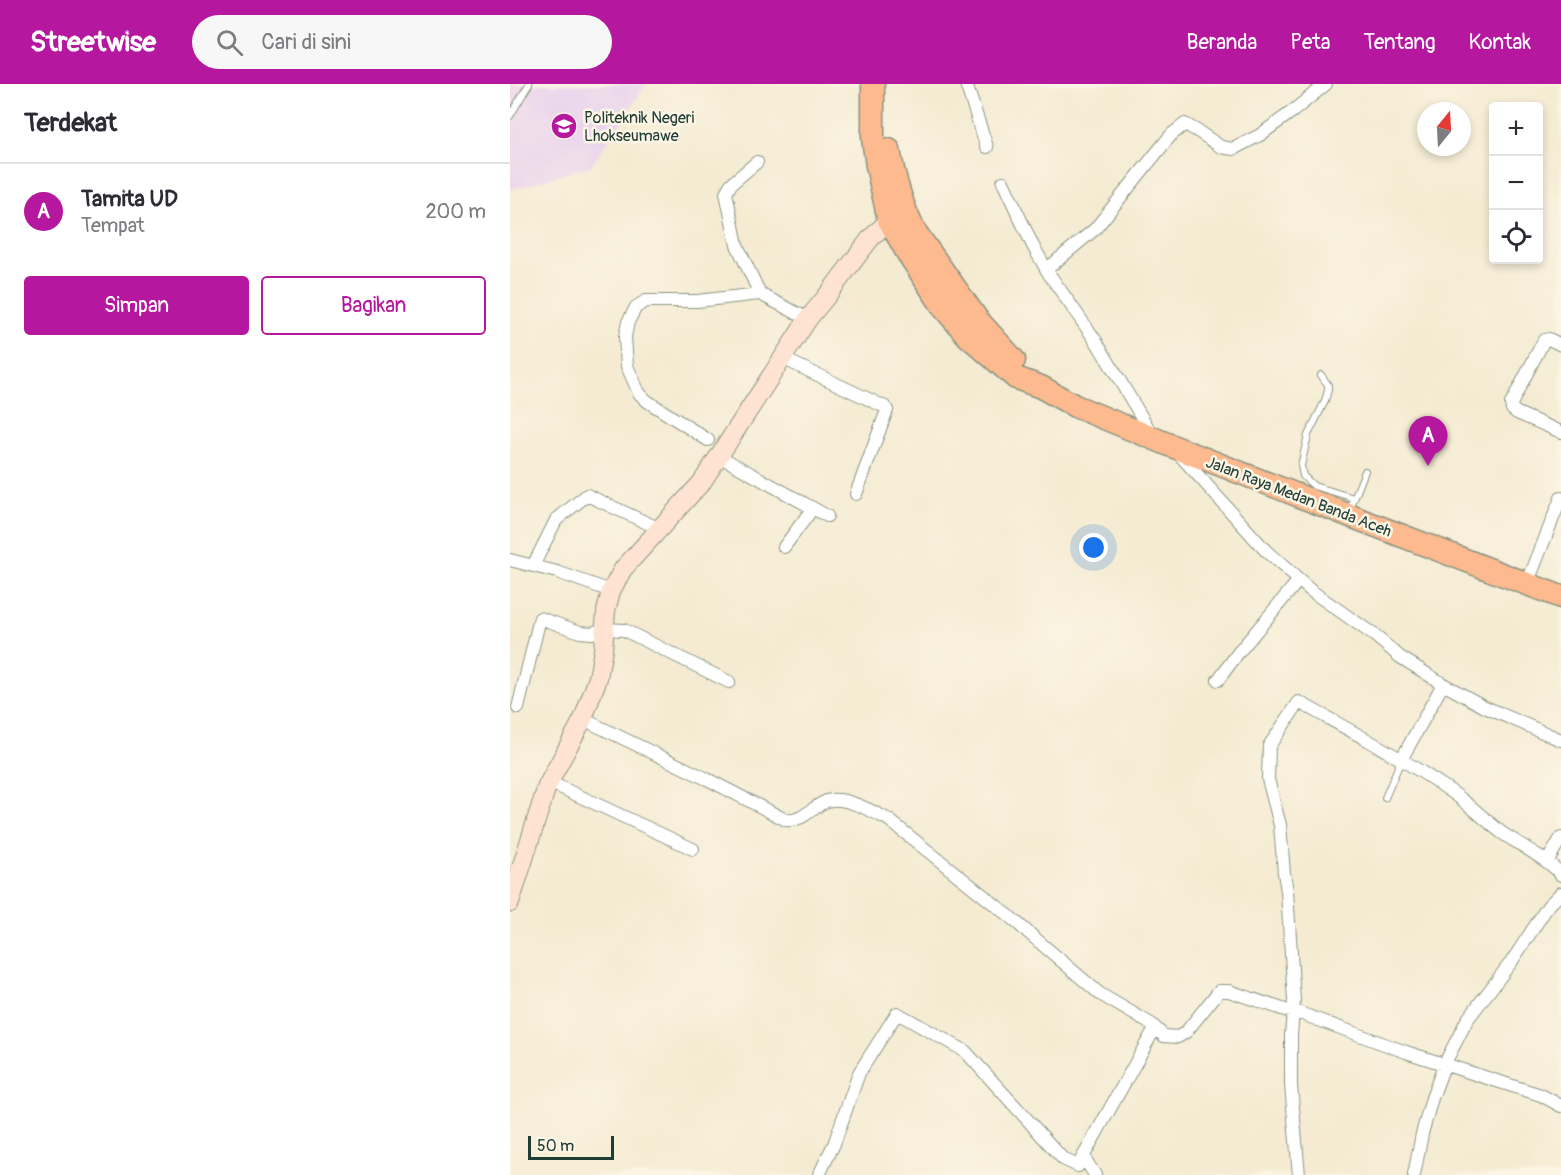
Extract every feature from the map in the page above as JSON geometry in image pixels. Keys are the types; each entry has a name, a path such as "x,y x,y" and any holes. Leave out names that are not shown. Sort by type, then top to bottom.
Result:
{"highway":[{"name":"Jalan Raya Medan Banda Aceh","path":"873,84 873,139 889,220 914,248 945,276 977,319 1041,387"},
{"name":"Jalan Raya Medan Banda Aceh","path":"881,84 892,166 908,218 914,248 935,296 968,336 1016,378 1041,387 1075,406 1164,443 1351,507 1561,597"}],"street":[{"path":"966,84 987,147"},
{"path":"1047,269 1095,229 1171,135 1185,124 1221,147 1233,149 1260,135 1326,84"},
{"path":"757,162 730,184 726,193 737,244 760,294"},
{"path":"1003,182 1033,246 1047,269 1164,443 1266,551 1310,590 1374,635 1400,657 1485,707 1561,740"},
{"path":"510,903 549,782 583,719 598,678 606,610 611,591 623,569 702,482 808,319 870,239 889,220"},
{"path":"708,440 646,401 639,393 627,366 625,337 628,322 636,307 646,301 697,301 760,294 808,319"},
{"path":"1561,345 1549,339 1544,340 1510,404 1517,413 1561,432"},
{"path":"782,358 885,407 887,410 856,494"},
{"path":"719,456 827,516"},
{"path":"533,566 556,520 587,495 660,529"},
{"path":"1527,584 1561,498"},
{"path":"784,547 813,508"},
{"path":"510,560 557,572 611,591"},
{"path":"1218,680 1299,580"},
{"path":"519,708 540,618 580,632 592,633 604,629 624,630 729,682"},
{"path":"1401,760 1443,684"},
{"path":"1299,1175 1292,1085 1287,891 1280,825 1268,779 1269,746 1299,702 1358,734 1450,790 1503,833 1547,862 1561,875"},
{"path":"583,719 786,820 801,819 820,804 830,800 844,801 889,820 1009,916 1100,994 1164,1036 1178,1036 1186,1032 1219,991 1229,991 1397,1049 1533,1092 1561,1107"},
{"path":"549,782 693,849"},
{"path":"1547,862 1561,838"},
{"path":"1414,1175 1432,1098 1445,1063 1467,1020 1512,961 1548,906 1561,893"},
{"path":"819,1175 834,1144 859,1072 897,1013 965,1051 1063,1159 1078,1166 1155,1028"},
{"path":"1083,1156 1095,1175"}],"lane":[{"path":"510,116 529,84"},
{"path":"1321,375 1328,385 1328,390 1308,435 1301,466 1303,476 1314,486 1351,507 1365,471"},
{"path":"1385,798 1401,760"}],"shaded area":[{"name":"Politeknik Negeri Lhokseumawe","path":"510,84 651,84 646,85 591,166 510,190"}],"place":[{"name":"Politeknik Negeri Lhokseumawe","path":"564,126"},
{"name":"Tamita UD","path":"1428,466"}]}
